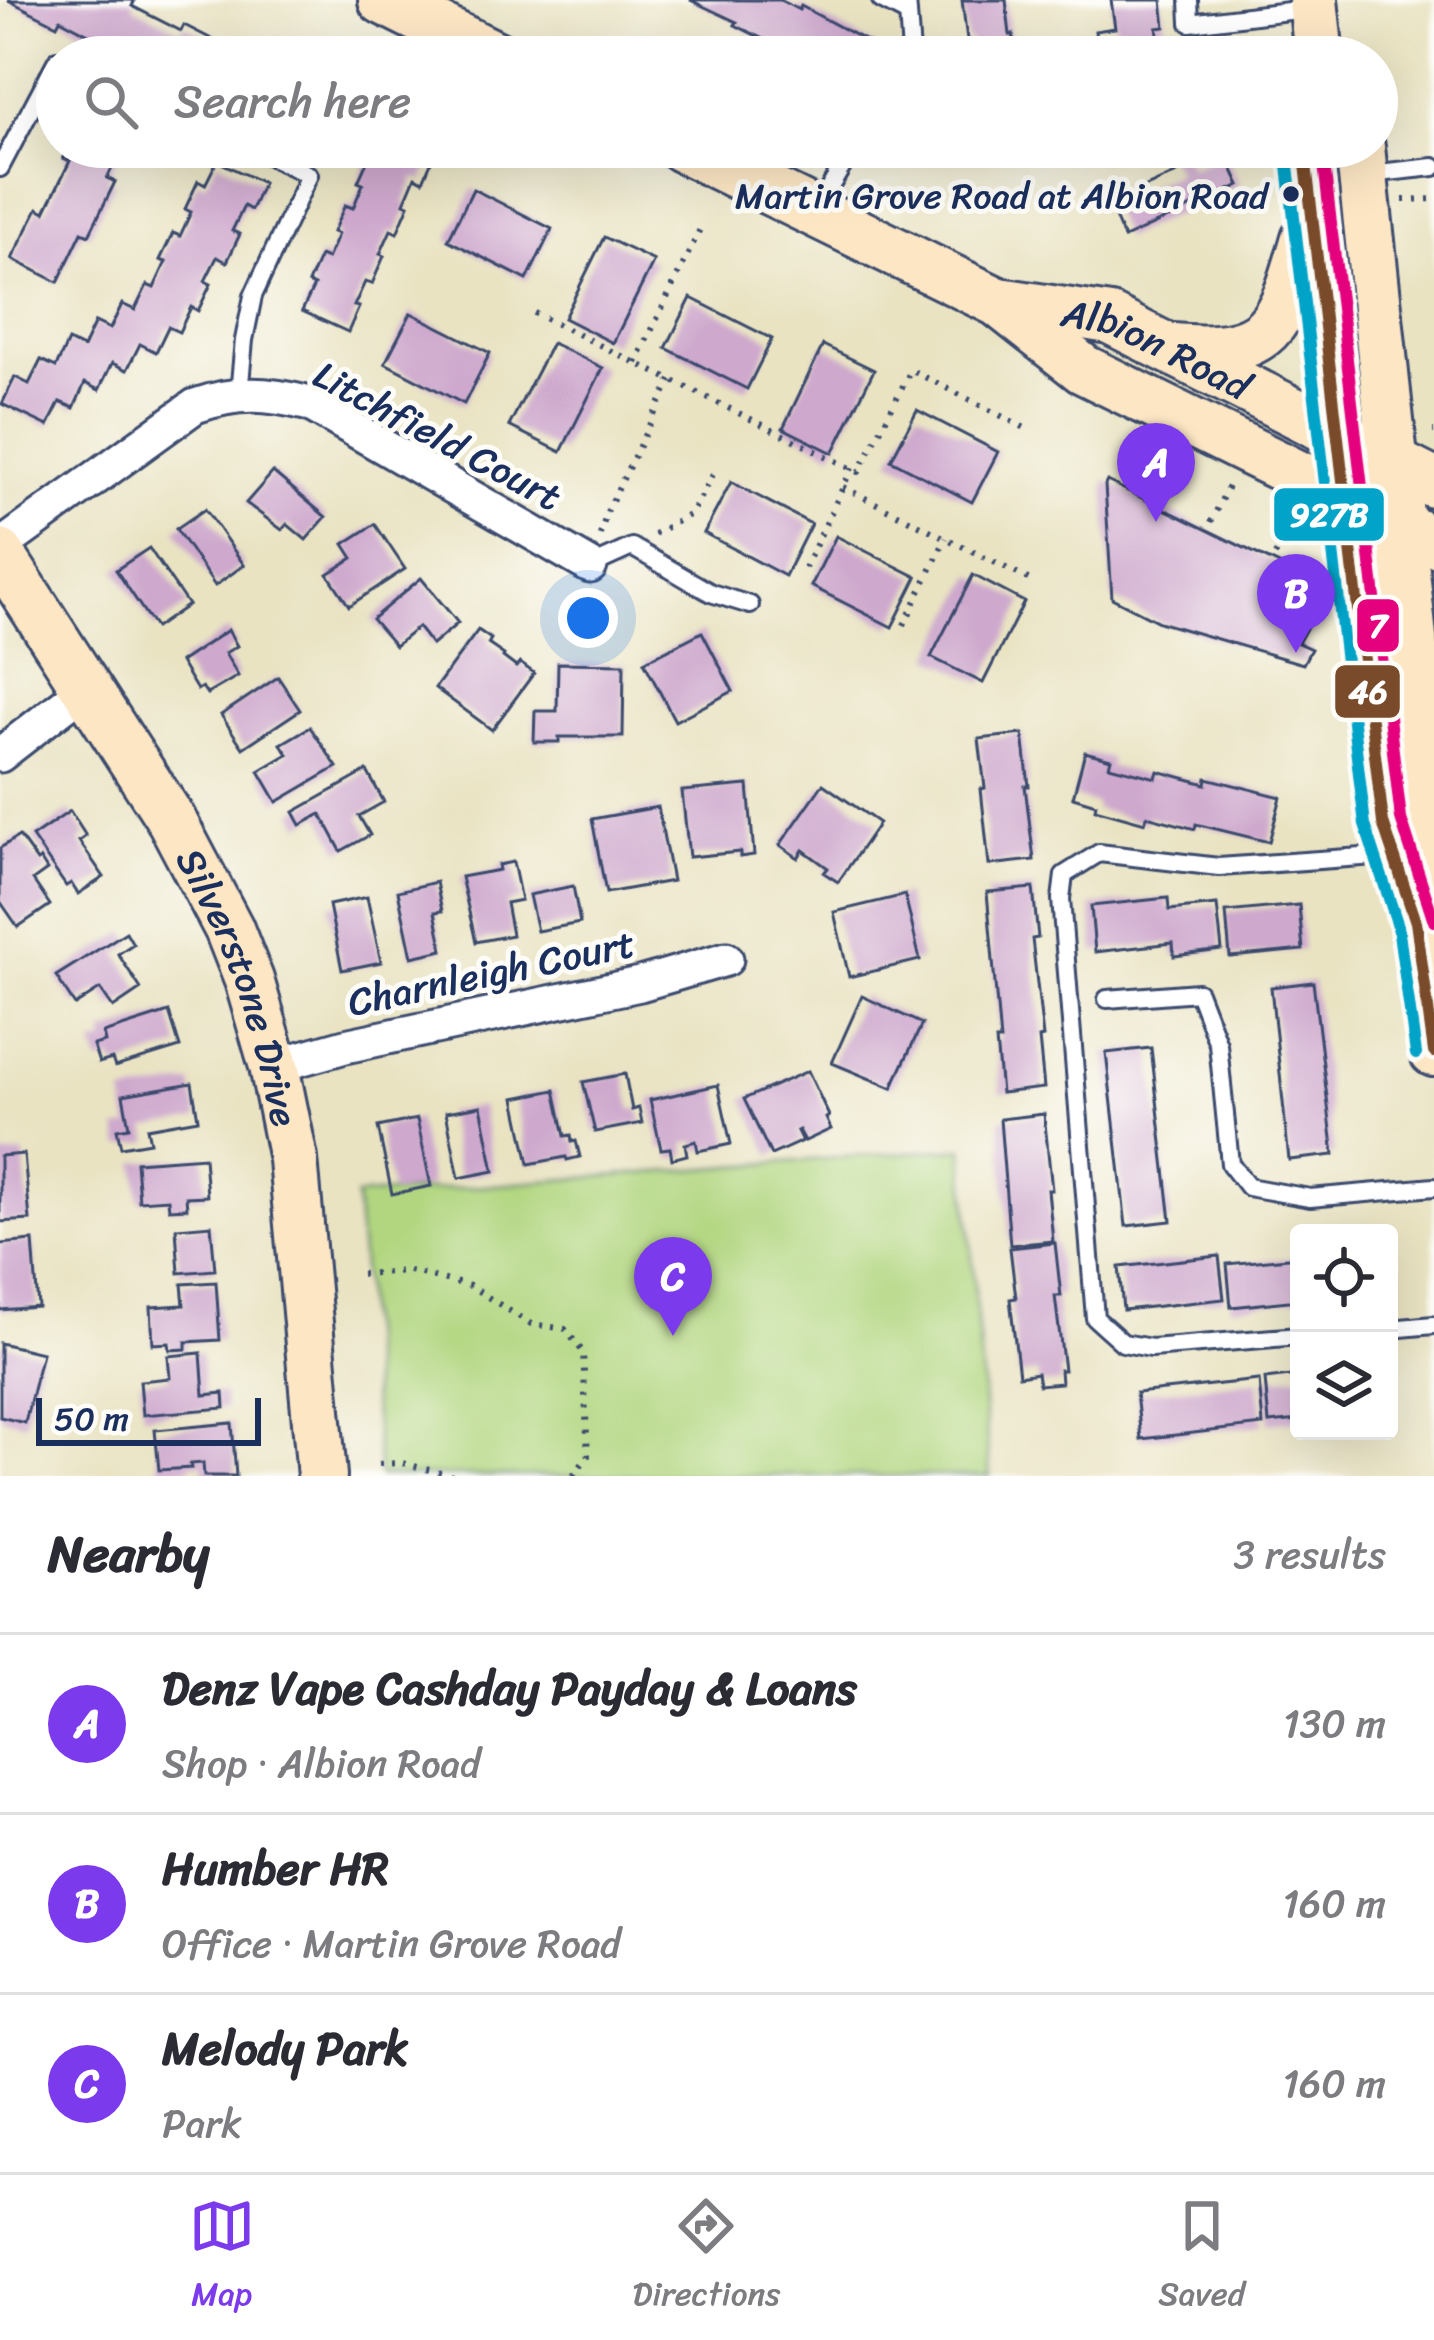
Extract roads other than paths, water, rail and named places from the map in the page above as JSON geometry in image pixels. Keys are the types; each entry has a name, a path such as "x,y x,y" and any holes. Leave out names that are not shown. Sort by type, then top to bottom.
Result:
{"main road":[{"path":"383,0 438,20 464,36"},
{"path":"1313,4 1317,36"},
{"name":"Albion Road","path":"723,168 998,302 1083,369 1417,533"},
{"path":"1306,168 1383,823 1423,936"},
{"path":"1374,174 1413,473 1432,826 1423,936 1434,1052"},
{"path":"1165,347 1222,349 1261,334 1287,302 1312,217"},
{"name":"Albion Road","path":"998,302 1110,319 1413,473"},
{"name":"Silverstone Drive","path":"0,550 172,821 229,929 249,980 274,1066 293,1159 322,1476"}],"street":[{"name":"Litchfield Court","path":"0,550 195,406 239,394 310,404 590,566"},
{"path":"0,755 86,688"},
{"name":"Charnleigh Court","path":"274,1066 344,1046 640,984 726,958"}],"lane":[{"path":"881,0 908,7"},
{"path":"1189,0 1190,22 1313,4"},
{"path":"0,168 36,103"},
{"path":"1374,174 1434,167"},
{"path":"239,394 253,296 309,175 294,168"},
{"path":"815,213 842,168"},
{"path":"590,566 632,547 710,593 751,605"},
{"path":"1290,1337 1151,1348 1123,1343 1095,1318 1061,899 1064,875 1100,853 1220,867 1392,855"},
{"path":"1107,998 1198,992 1218,1044 1230,1164 1248,1186 1310,1198 1434,1187"},
{"path":"1398,1327 1434,1324"}],"place":[{"name":"Martin Grove Road at Albion Road","path":"1291,194"},
{"name":"Denz Vape Cashday Payday & Loans","path":"1156,522"},
{"name":"Humber HR","path":"1296,653"},
{"name":"Melody Park","path":"673,1336"}]}
